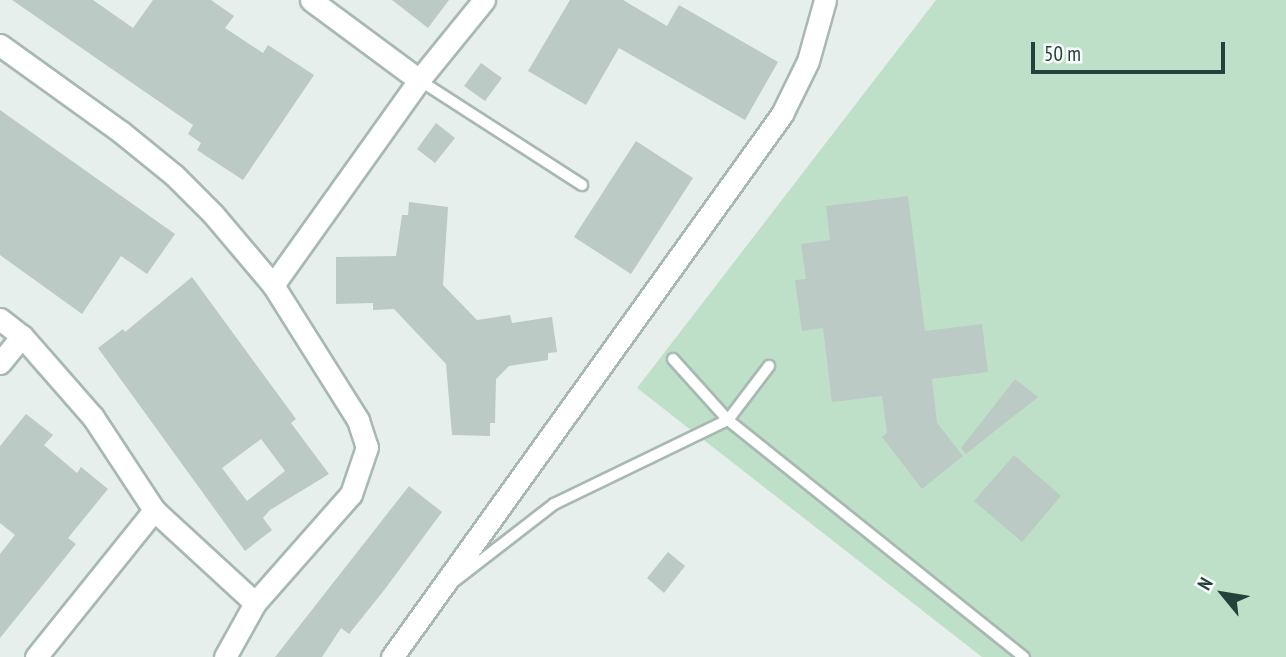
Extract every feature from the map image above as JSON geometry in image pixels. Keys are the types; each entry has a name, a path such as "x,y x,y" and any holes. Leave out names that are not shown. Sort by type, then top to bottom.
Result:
{"street":[{"path":"311,0 419,80"},
{"path":"273,285 419,80 484,0"},
{"path":"392,657 431,599 782,114 808,61 825,0"},
{"path":"0,45 174,174 273,285 359,420 367,447 351,494 255,603 225,657"},
{"path":"0,319 22,336 93,417 153,510 255,603"},
{"path":"0,363 22,336"},
{"path":"36,657 153,510"}],"lane":[{"path":"419,80 582,185"},
{"path":"673,359 728,420 1024,657"},
{"path":"431,599 554,504 728,420 769,366"}],"green space":[{"path":"936,0 1286,0 1286,657 982,657 637,388"}],"building":[{"path":"12,0 93,0 133,28 153,0 211,0 234,16 225,28 263,53 268,45 314,75 243,180 197,150 201,143 188,134 193,125"},
{"path":"392,0 449,0 428,28"},
{"path":"570,0 623,0 667,26 679,5 778,62 745,120 619,48 586,105 528,71"},
{"path":"481,63 502,78 485,101 464,86"},
{"path":"0,110 175,234 147,274 121,256 82,314 0,255"},
{"path":"436,123 455,138 435,163 417,149"},
{"path":"636,141 693,178 631,274 574,237"},
{"path":"908,196 925,331 982,324 988,372 932,379 937,423 963,456 922,489 882,437 887,433 882,396 832,402 823,328 802,331 795,280 806,279 801,244 830,240 826,206"},
{"path":"409,202 448,207 443,285 477,320 510,315 512,323 552,317 557,352 548,353 548,360 509,366 496,379 495,423 490,423 490,436 452,435 446,364 394,309 373,310 373,303 336,304 336,257 396,256 402,215 408,215"},
{"path":"192,277 296,419 291,423 329,474 270,510 263,518 272,530 245,551 98,348 123,329 125,332","holes":["261,439 285,471 247,501 222,468"]},
{"path":"1015,379 1038,397 966,454 961,448"},
{"path":"26,414 53,435 44,445 77,473 81,467 108,489 68,538 76,544 0,638 0,554 15,535 0,523 0,446"},
{"path":"1014,455 1061,496 1022,542 974,501"},
{"path":"409,486 442,512 385,589 349,634 341,628 322,657 275,657"},
{"path":"668,552 685,566 664,593 647,578"}]}
